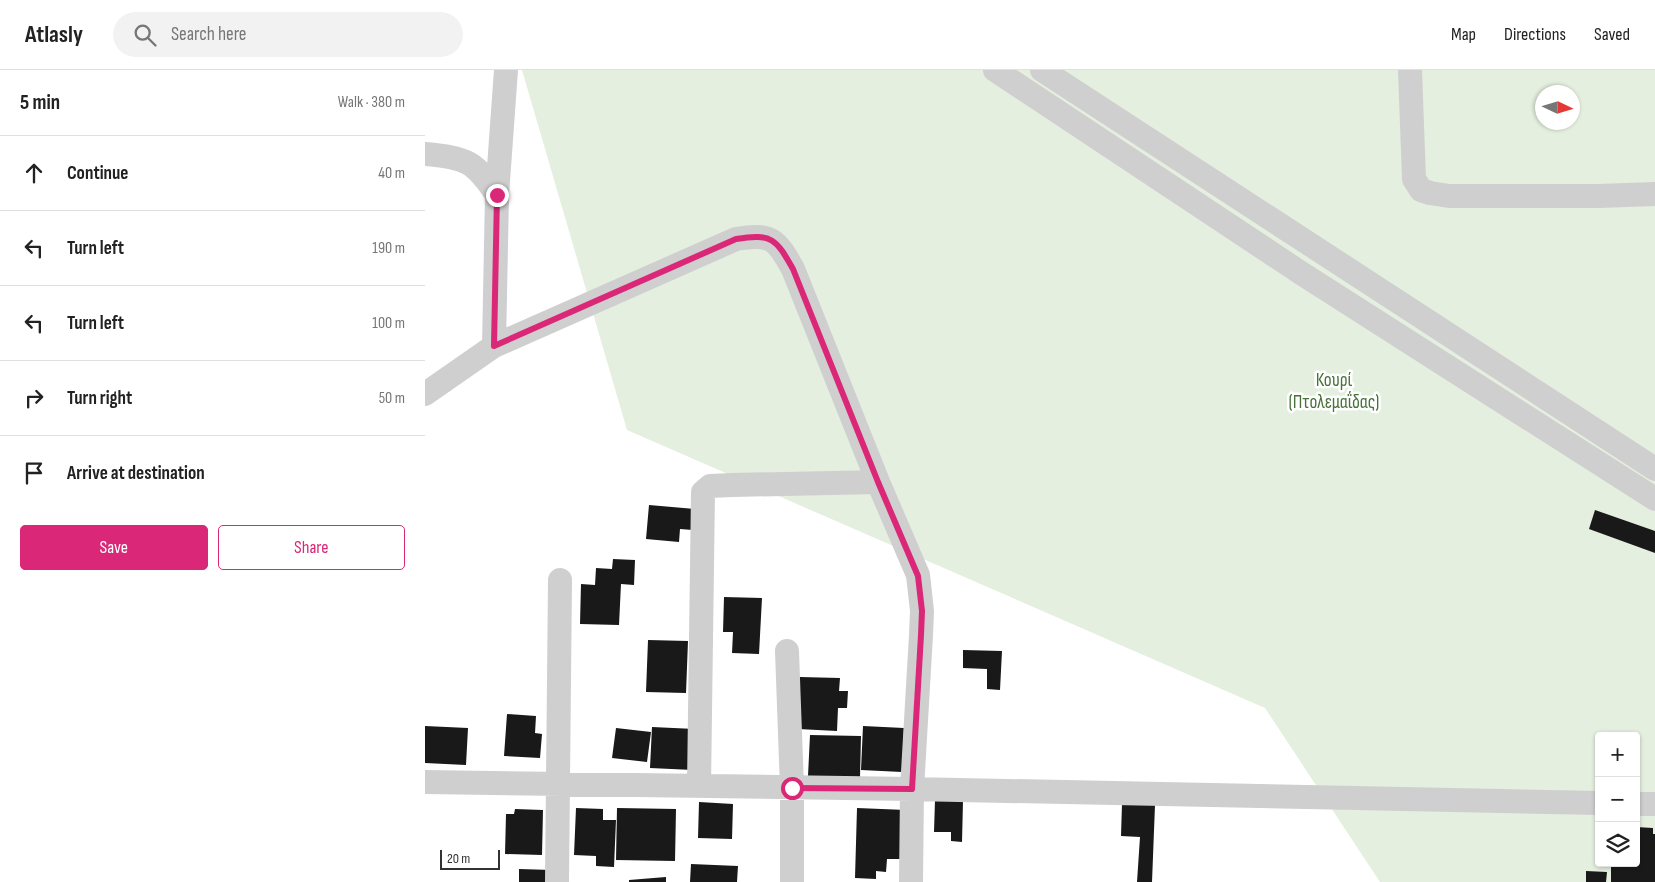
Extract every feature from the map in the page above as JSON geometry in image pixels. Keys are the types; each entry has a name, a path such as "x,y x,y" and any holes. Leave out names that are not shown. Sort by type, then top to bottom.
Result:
{"street":[{"path":"494,346 497,195 506,70"},
{"path":"995,70 1301,273 1655,499"},
{"path":"1042,70 1655,469"},
{"path":"1411,70 1414,179 1421,190 1430,194 1469,196 1655,194"},
{"path":"425,154 452,156 474,165 486,178 497,195"},
{"path":"425,394 494,346 736,239 754,236 768,238 781,247 793,269 878,482 918,576 921,593 921,635 912,789 911,882"},
{"path":"699,786 703,492 710,486 878,482"},
{"path":"557,882 560,580"},
{"path":"787,651 792,788 792,882"},
{"path":"425,782 912,789 1595,803"},
{"path":"1640,804 1655,804"}],"green space":[{"name":"Κουρί (Πτολεμαΐδας)","path":"522,70 1655,70 1655,882 1380,882 1265,708 627,430"}],"building":[{"path":"649,505 695,509 693,530 680,529 679,542 646,539"},
{"path":"1595,510 1655,531 1655,553 1589,529"},
{"path":"613,559 635,560 634,585 621,584 619,625 580,624 581,584 595,585 596,568 612,569"},
{"path":"724,597 762,598 759,654 732,653 733,632 723,632"},
{"path":"648,640 688,641 686,693 646,692"},
{"path":"963,650 1002,651 1000,690 987,689 987,669 963,668"},
{"path":"800,677 840,678 839,691 848,691 847,708 838,708 837,731 798,729"},
{"path":"507,714 536,716 535,733 542,734 540,758 504,756"},
{"path":"425,726 468,728 466,765 425,763"},
{"path":"863,726 904,728 902,772 861,770"},
{"path":"652,727 695,729 693,770 650,768"},
{"path":"616,728 651,732 647,762 612,758"},
{"path":"810,735 861,736 860,778 808,776"},
{"path":"935,800 963,801 962,842 951,841 951,832 934,832"},
{"path":"699,802 733,804 732,839 698,838"},
{"path":"1122,804 1155,805 1152,882 1137,882 1140,837 1121,836"},
{"path":"576,808 603,809 603,820 616,820 614,867 596,866 596,856 574,855"},
{"path":"617,808 676,809 675,861 616,860"},
{"path":"857,808 906,810 905,859 887,859 886,872 876,871 876,879 855,878"},
{"path":"515,809 543,810 542,855 505,854 506,814 514,814"},
{"path":"1640,827 1653,828 1653,834 1655,834 1655,882 1611,882 1611,867 1640,867"},
{"path":"691,864 738,866 737,882 690,882"},
{"path":"519,869 552,870 552,882 519,882"},
{"path":"1586,871 1607,872 1606,882 1586,882"},
{"path":"666,877 666,882 629,882 629,880"}],"route":[{"path":"497,195 494,346 736,239 754,236 768,238 781,247 793,269 878,482 918,576 922,611 912,789 792,788"}]}
